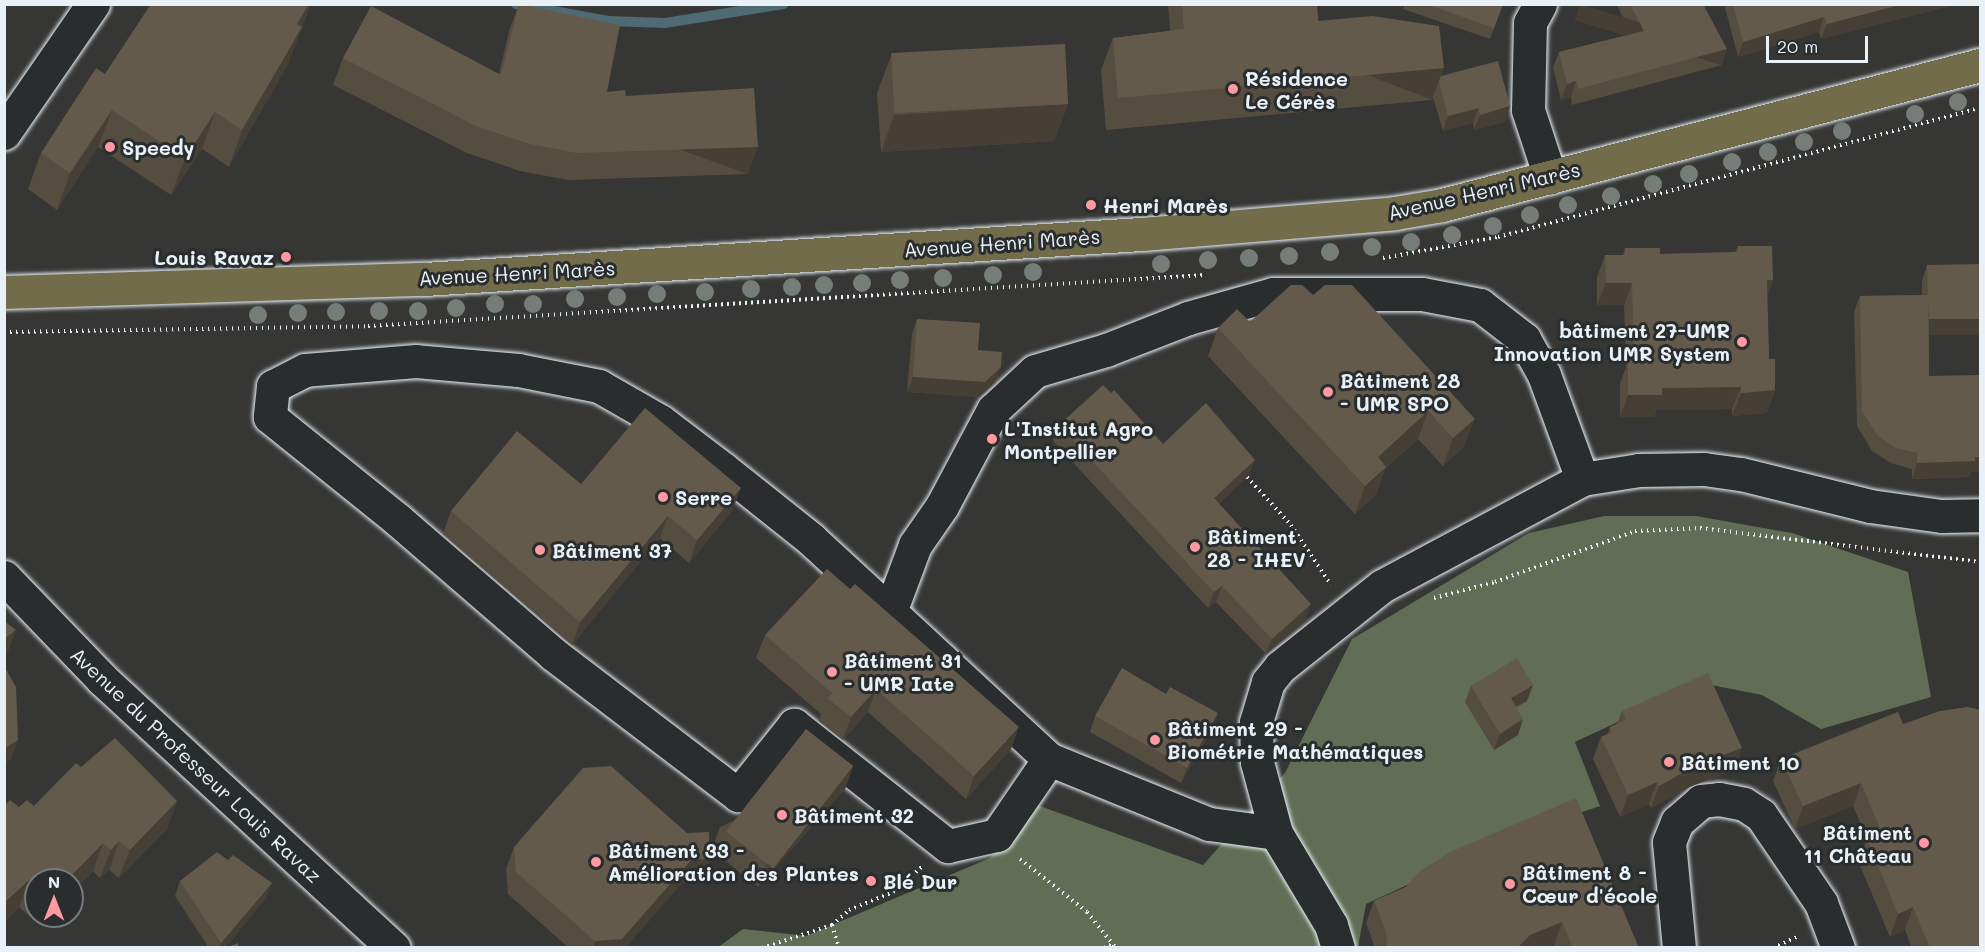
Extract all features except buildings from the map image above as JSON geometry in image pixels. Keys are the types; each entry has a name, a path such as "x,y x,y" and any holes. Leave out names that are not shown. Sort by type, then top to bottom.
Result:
{"main road":[{"name":"Avenue Henri Marès","path":"4,292 424,279 1181,231 1395,213 1550,177 1980,65"}],"street":[{"path":"4,133 93,4"},
{"path":"1540,4 1530,23 1528,110 1550,177"},
{"path":"890,612 915,544 942,507 993,410 1035,371 1106,350 1188,318 1273,294 1422,294 1480,305 1524,339 1544,375 1582,479"},
{"path":"1049,759 997,835 948,846 794,725 738,795 553,654 398,520 270,417 273,386 305,369 416,361 518,370 599,386 660,421 811,539 1049,759 1209,824 1276,833"},
{"path":"1338,948 1331,925 1276,833 1257,762 1256,722 1268,682 1280,667 1382,586 1582,479 1639,470 1704,469 1741,474 1870,507 1941,516 1980,515"},
{"name":"Avenue du Professeur Louis Ravaz","path":"4,577 102,679 394,948"},
{"path":"1679,948 1669,842 1677,822 1701,801 1719,799 1744,804 1761,815 1821,903 1838,948"}],"path":[{"path":"1247,477 1292,525 1337,592 1365,599"},
{"path":"1422,598 1455,594 1635,531 1700,528 1980,561"},
{"path":"990,837 1087,912 1114,946 1104,948"},
{"path":"762,948 832,925 849,910 893,892 948,846"},
{"path":"832,925 839,948"}],"green space":[{"path":"1604,516 1696,516 1792,533 1908,572 1931,697 1821,729 1762,695 1701,683 1575,742 1600,806 1517,834 1366,904 1358,947 717,948 743,929 806,936 990,858 1037,805 1203,865 1285,773 1352,639 1529,533"}],"waterway":[{"path":"516,4 609,21 665,23 783,4"}],"place":[{"name":"Résidence Le Cérès","path":"1233,89"},
{"name":"Speedy","path":"110,147"},
{"name":"Henri Marès","path":"1091,205"},
{"name":"Louis Ravaz","path":"286,257"},
{"name":"bâtiment 27-UMR Innovation UMR System","path":"1742,342"},
{"name":"Bâtiment 28 - UMR SPO","path":"1328,392"},
{"name":"L'Institut Agro Montpellier","path":"992,439"},
{"name":"Serre","path":"663,497"},
{"name":"Bâtiment 28 - IHEV","path":"1195,547"},
{"name":"Bâtiment 37","path":"540,550"},
{"name":"Bâtiment 31 - UMR Iate","path":"832,672"},
{"name":"Bâtiment 29 - Biométrie Mathématiques","path":"1155,740"},
{"name":"Bâtiment 10","path":"1669,762"},
{"name":"Bâtiment 32","path":"782,815"},
{"name":"Bâtiment 11 Château","path":"1924,843"},
{"name":"Bâtiment 33 - Amélioration des Plantes","path":"596,862"},
{"name":"Blé Dur","path":"871,881"},
{"name":"Bâtiment 8 - Cœur d'école","path":"1510,884"}]}
